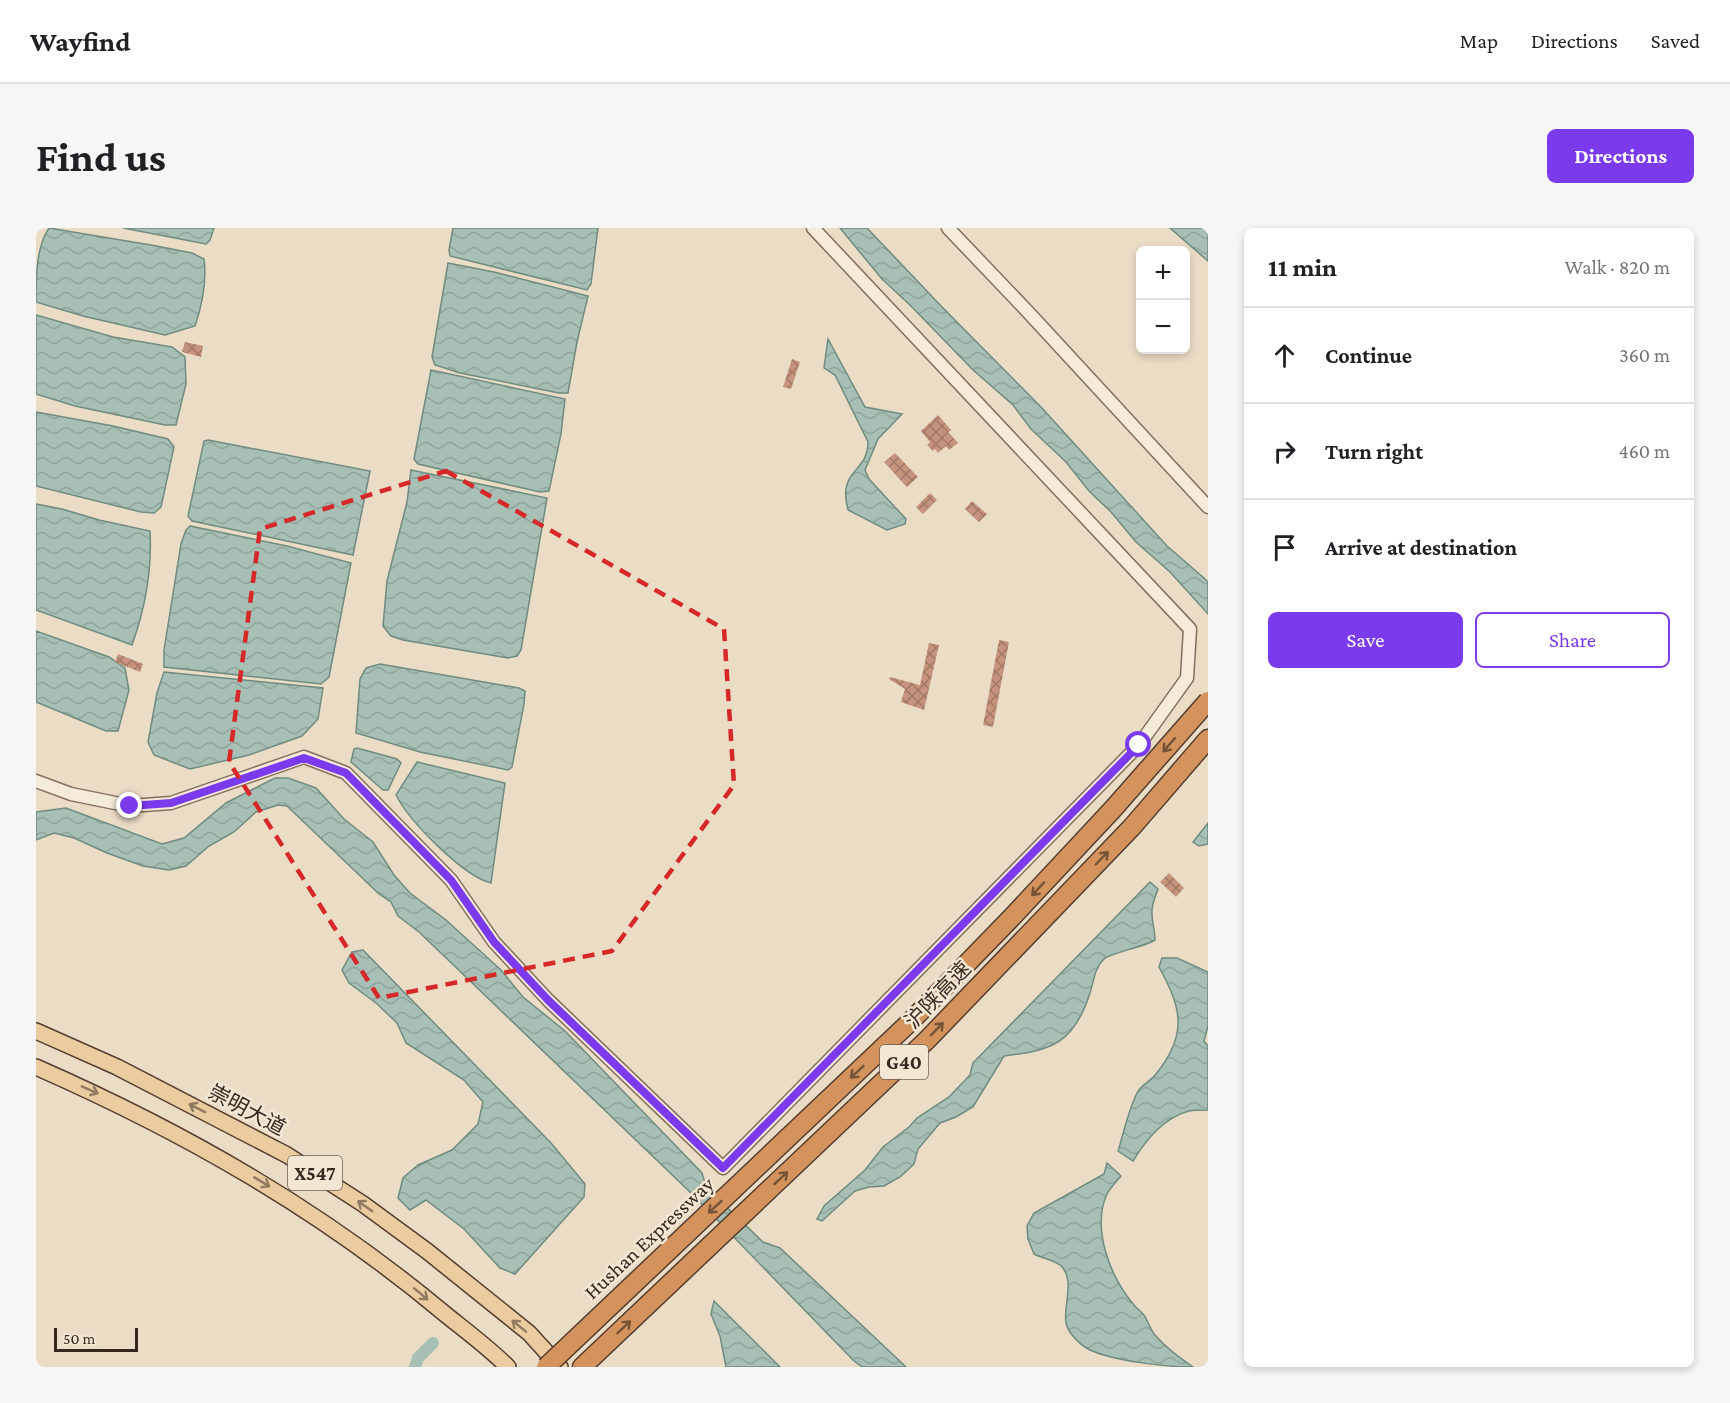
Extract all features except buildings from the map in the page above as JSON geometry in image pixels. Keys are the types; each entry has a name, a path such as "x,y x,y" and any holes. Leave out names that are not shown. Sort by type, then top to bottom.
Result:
{"highway":[{"name":"Hushan Expressway","path":"546,1367 911,1021 1113,809 1208,701"},
{"name":"沪陕高速","path":"582,1367 927,1040 1132,827 1208,739"}],"main road":[{"name":"崇明大道","path":"36,1031 117,1067 296,1161 363,1204 427,1251 529,1333 560,1367"},
{"name":"X547","path":"36,1067 166,1128 268,1186 406,1281 508,1367"}],"street":[{"path":"36,781 71,794 130,806 171,803 304,758 346,773 451,880 494,942 548,1000 723,1168 1139,745 1187,678 1190,629 813,228"},
{"path":"948,228 1208,507"}],"highlighted area":[{"path":"446,471 724,629 734,785 612,951 379,998 229,762 260,529"}],"water":[{"path":"49,228 192,253 204,259 203,293 195,326 165,335 83,316 36,302 39,253"},
{"path":"123,228 214,228 206,244"},
{"path":"453,228 598,228 591,284 587,290 450,256"},
{"path":"840,228 867,228 1041,407 1167,546 1208,582 1208,614 1170,572 1136,542 1066,462 1031,429 1013,405 972,369 882,279"},
{"path":"1170,228 1208,228 1208,261"},
{"path":"448,263 588,296 568,393 460,373 435,365 432,357"},
{"path":"36,315 113,337 172,347 185,357 186,384 176,425 165,425 75,406 36,394"},
{"path":"828,339 865,407 902,414 878,439 865,470 869,479 906,519 905,524 887,530 848,510 846,486 867,452 868,442 835,375 824,368"},
{"path":"431,370 565,399 561,434 549,491 540,492 418,464 414,459"},
{"path":"36,412 168,439 174,447 161,507 154,513 141,512 36,486"},
{"path":"204,441 370,471 353,555 192,521 188,516"},
{"path":"411,470 547,498 521,650 517,656 508,658 403,640 391,636 383,626 387,581 407,502"},
{"path":"36,504 150,531 147,589 132,645 36,610"},
{"path":"190,526 287,546 351,563 329,677 321,684 164,667 164,650 181,544"},
{"path":"36,631 109,657 125,668 129,690 118,731 106,731 36,702"},
{"path":"380,664 519,688 525,691 512,767 508,770 420,752 356,733 360,679 366,668"},
{"path":"164,672 323,688 318,719 302,736 249,755 190,769 154,755 148,742 157,693"},
{"path":"354,749 397,759 401,763 388,790 383,790 351,762"},
{"path":"417,762 505,783 491,883 466,870 452,859 412,819 396,795"},
{"path":"275,778 288,778 316,788 344,819 373,842 394,875 410,893 446,920 501,970 523,997 565,1031 702,1173 706,1186 714,1195 763,1242 780,1248 906,1367 862,1367 853,1360 691,1193 419,932 398,916 391,902 379,894 287,806 278,805 256,812 234,832 209,846 186,866 169,870 143,866 74,838 54,833 36,840 36,812 66,808 162,844 184,838 226,803"},
{"path":"1208,823 1208,844 1199,846 1193,842"},
{"path":"1150,882 1158,889 1152,911 1155,940 1104,959 1096,971 1084,1010 1069,1033 1049,1047 1004,1056 973,1107 940,1123 918,1149 914,1164 900,1177 884,1186 855,1191 822,1221 817,1219 824,1206 865,1170 883,1147 917,1118 949,1097 970,1075 973,1063"},
{"path":"363,950 551,1143 585,1184 584,1197 515,1274 500,1268 464,1229 426,1200 410,1210 398,1198 403,1178 418,1165 452,1150 478,1124 483,1102 464,1080 406,1043 397,1023 376,1003 349,983 342,970 352,952"},
{"path":"1162,958 1177,958 1208,972 1208,1026 1204,1041 1208,1046 1208,1110 1189,1111 1163,1124 1133,1161 1118,1151 1131,1107 1139,1090 1166,1060 1177,1034 1177,1009 1159,967"},
{"path":"1107,1163 1121,1176 1108,1192 1101,1222 1102,1237 1111,1267 1126,1294 1144,1315 1155,1335 1193,1367 1155,1365 1126,1360 1100,1354 1082,1345 1072,1335 1066,1323 1068,1285 1065,1271 1057,1263 1034,1254 1028,1239 1027,1226 1034,1213 1104,1174"},
{"path":"714,1301 780,1367 726,1367 720,1336 711,1314"}],"waterway":[{"path":"415,1367 418,1358 433,1343"}],"route":[{"path":"130,806 171,803 304,758 346,773 451,880 494,942 548,1000 723,1168 1139,745"}]}
